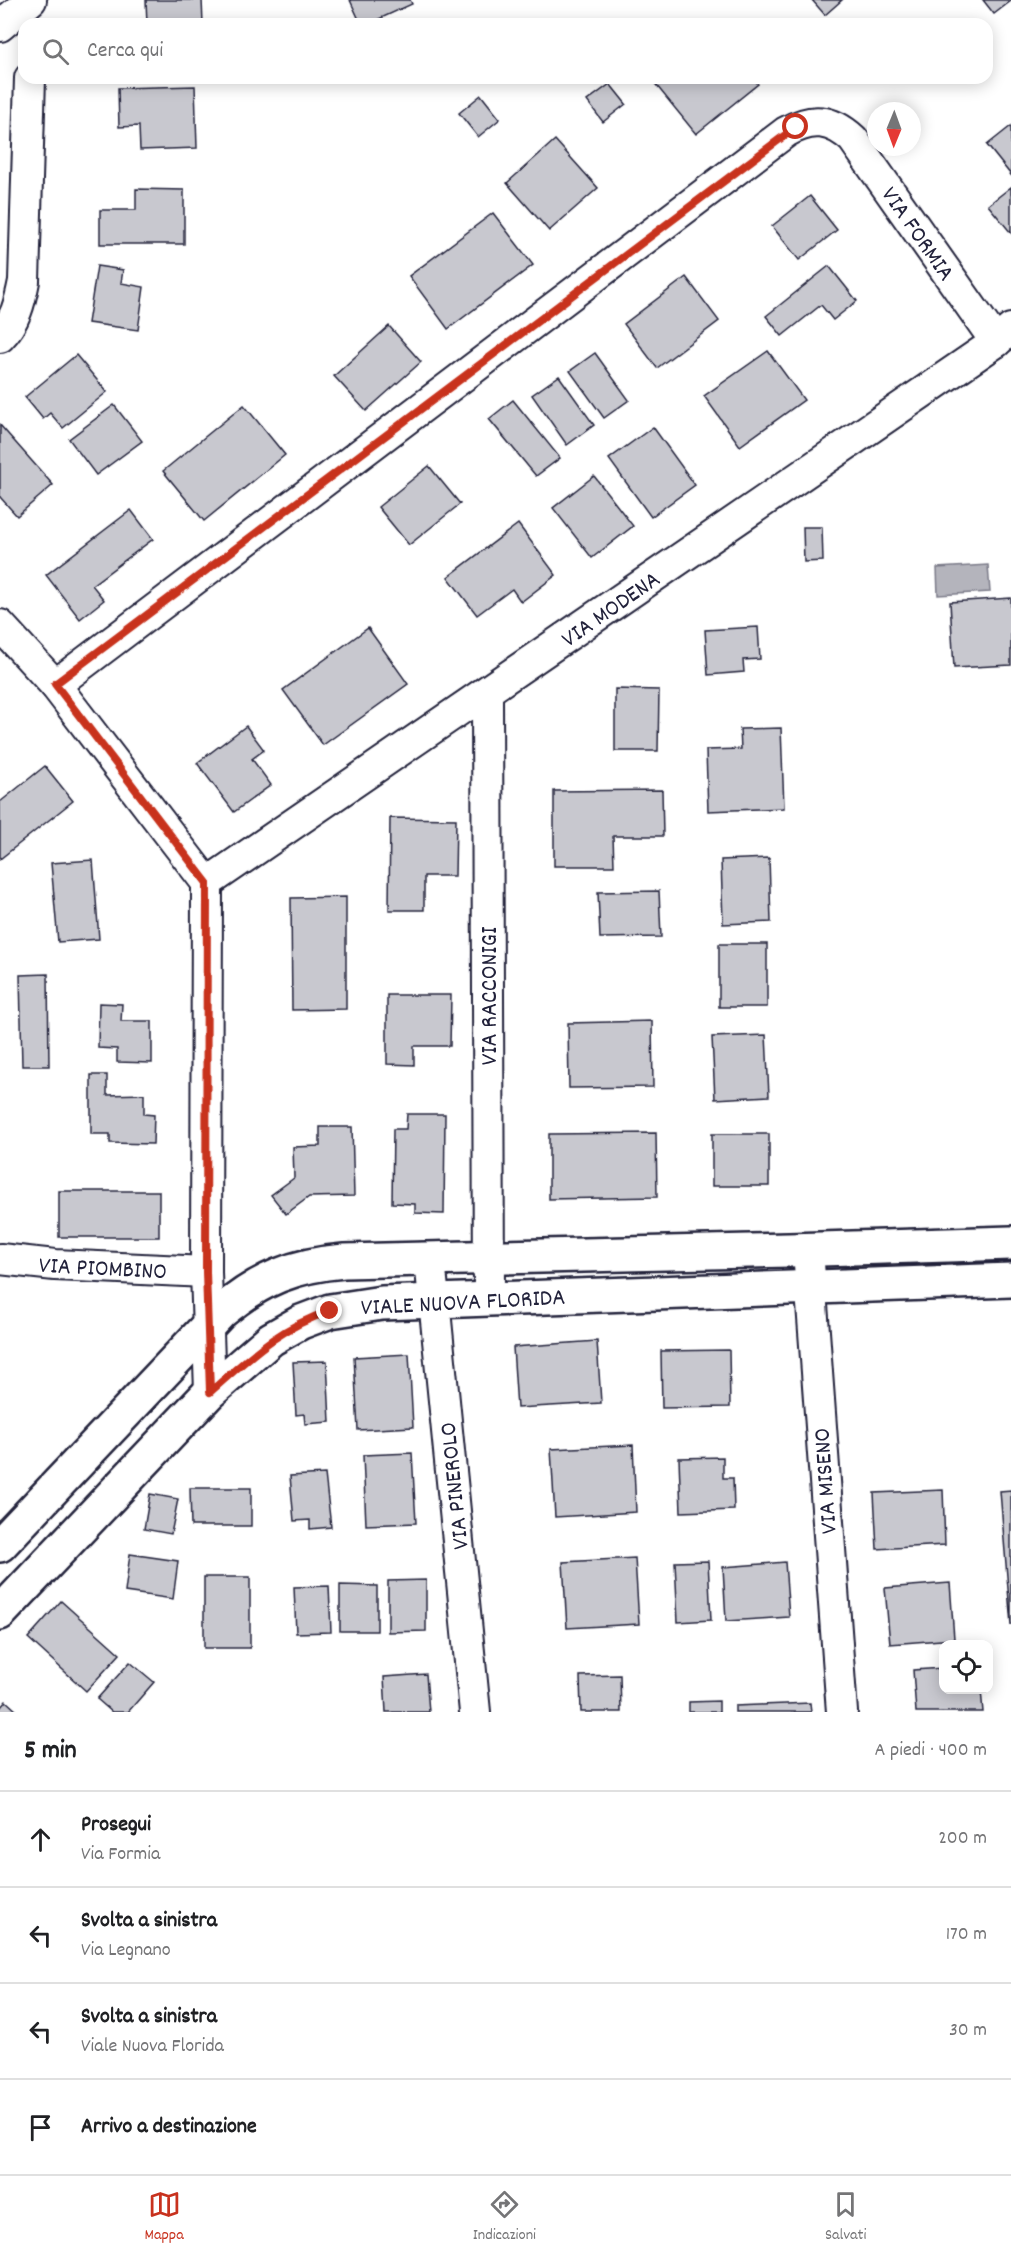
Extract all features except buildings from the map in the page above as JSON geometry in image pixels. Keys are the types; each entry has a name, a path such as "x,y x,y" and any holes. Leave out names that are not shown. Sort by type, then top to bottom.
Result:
{"street":[{"path":"31,0 31,18"},
{"path":"0,26 31,0"},
{"path":"0,337 11,324 17,310 24,281 30,84"},
{"name":"VIA FORMIA","path":"55,684 786,132 806,123 825,123 837,126 853,139 1003,336"},
{"name":"VIA MODENA","path":"207,883 487,693 1003,336"},
{"path":"0,625 55,684 207,883 206,1272 210,1392"},
{"name":"VIA RACCONIGI","path":"487,693 489,1299"},
{"name":"VIALE NUOVA FLORIDA","path":"0,1545 207,1326 232,1303 253,1288 273,1276 298,1267 344,1261 1011,1243"},
{"name":"VIA MISENO","path":"808,1250 842,1712"},
{"name":"VIA PIOMBINO","path":"0,1259 206,1272"},
{"name":"VIA PINEROLO","path":"430,1260 475,1712"},
{"name":"VIALE NUOVA FLORIDA","path":"0,1613 210,1392 271,1339 314,1316 346,1307 368,1304 1011,1280"}],"shaded area":[{"path":"988,565 990,592 938,595 937,568"}],"route":[{"path":"330,1311 301,1322 271,1339 210,1392 206,1272 207,883 55,684 786,132 796,127"}]}
